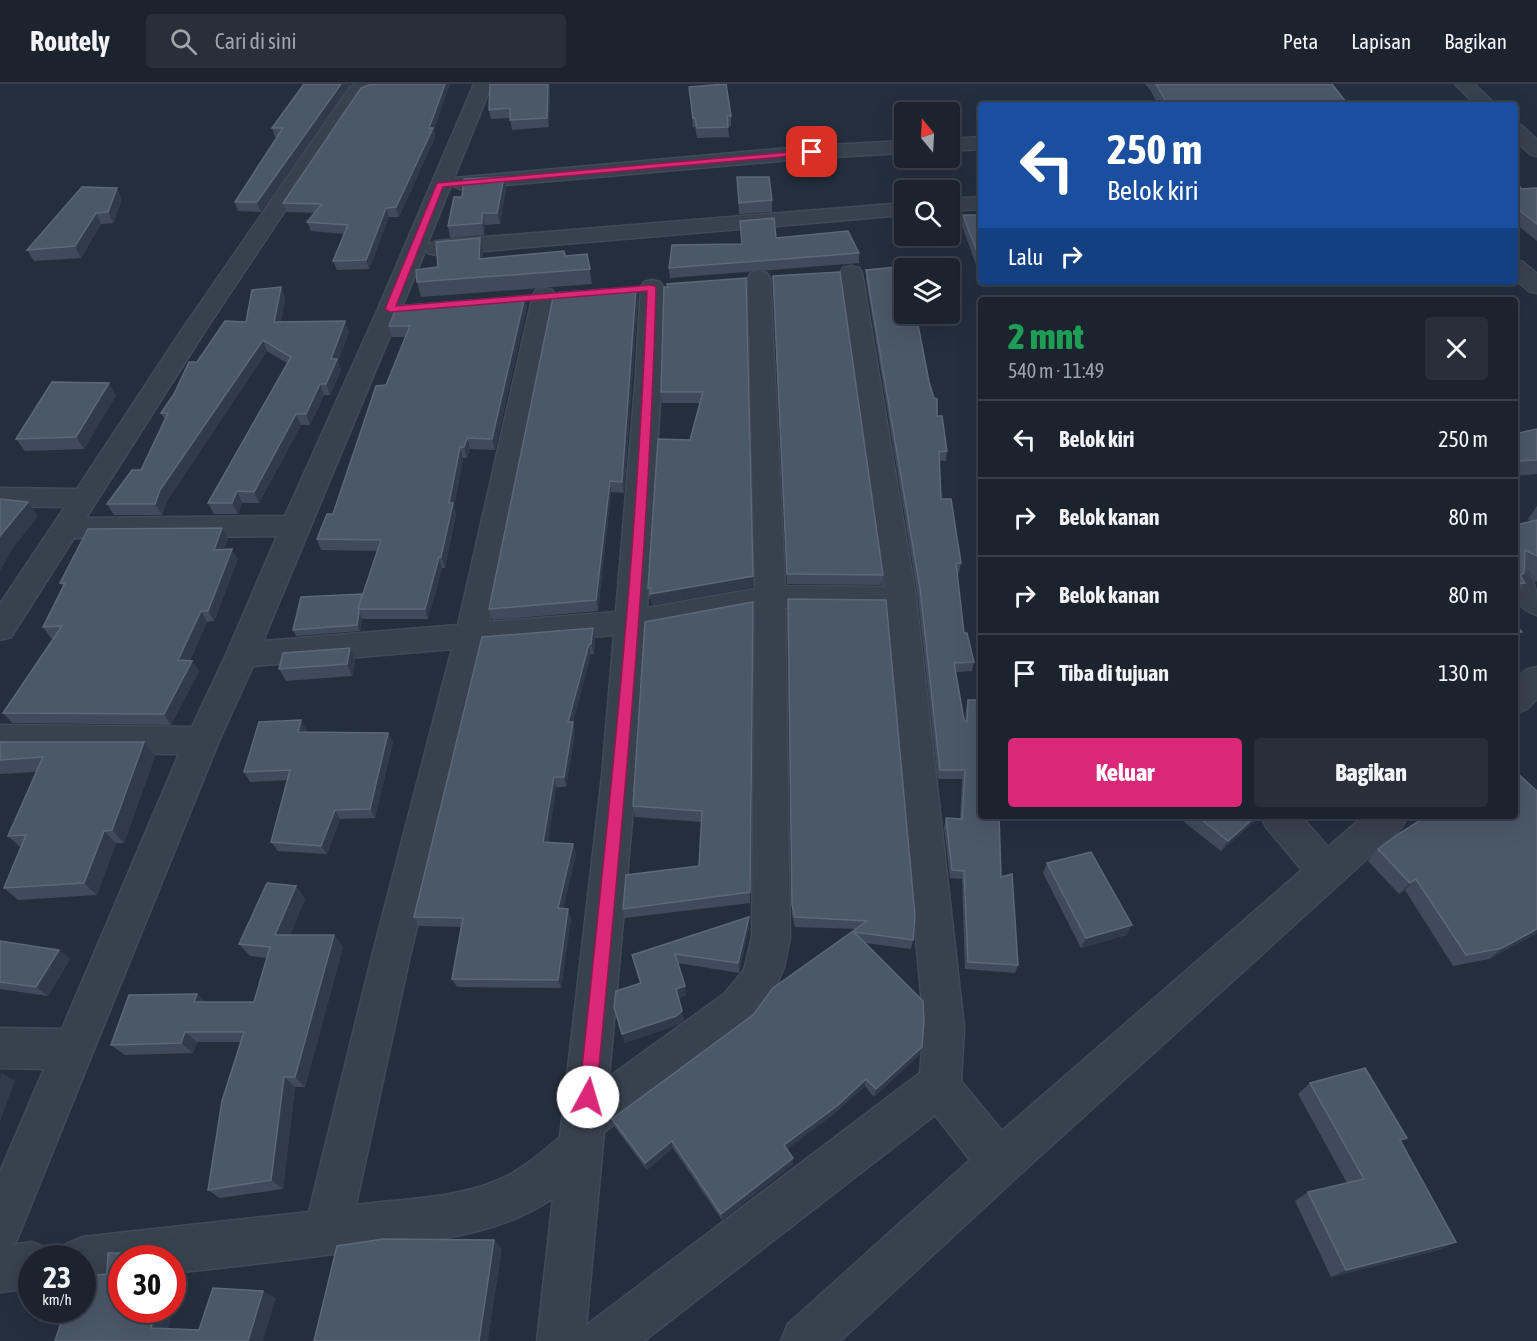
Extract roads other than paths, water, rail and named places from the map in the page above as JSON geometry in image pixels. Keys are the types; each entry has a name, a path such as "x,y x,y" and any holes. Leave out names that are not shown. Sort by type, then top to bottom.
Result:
{"street":[{"path":"0,629 193,331 356,91 368,86 412,84"},
{"path":"0,1226 202,741 242,655 295,526 402,308 413,250 483,84"},
{"path":"1464,84 1484,102"},
{"path":"1518,133 1537,150"},
{"path":"960,144 978,143"},
{"path":"440,184 812,152 894,148"},
{"path":"960,204 978,203"},
{"path":"413,250 894,210"},
{"path":"1518,270 1537,286"},
{"path":"605,1341 938,1086 941,1078 944,1028 901,598 849,273"},
{"path":"96,1258 327,1233 473,1211 501,1202 552,1173 584,1134 752,995 765,969 771,937 770,597 758,278"},
{"path":"561,1341 619,776 648,387 652,287"},
{"path":"327,1233 393,949 471,634 544,295"},
{"path":"0,497 85,498"},
{"path":"66,528 295,526"},
{"path":"1518,581 1537,604"},
{"path":"242,655 630,622 770,597 901,598"},
{"path":"1518,697 1537,679"},
{"path":"0,739 202,741"},
{"path":"1282,819 1326,871"},
{"path":"805,1341 1000,1162 1386,819"},
{"path":"0,1048 75,1049"},
{"path":"938,1086 1000,1162"},
{"path":"0,1269 18,1267"}]}
